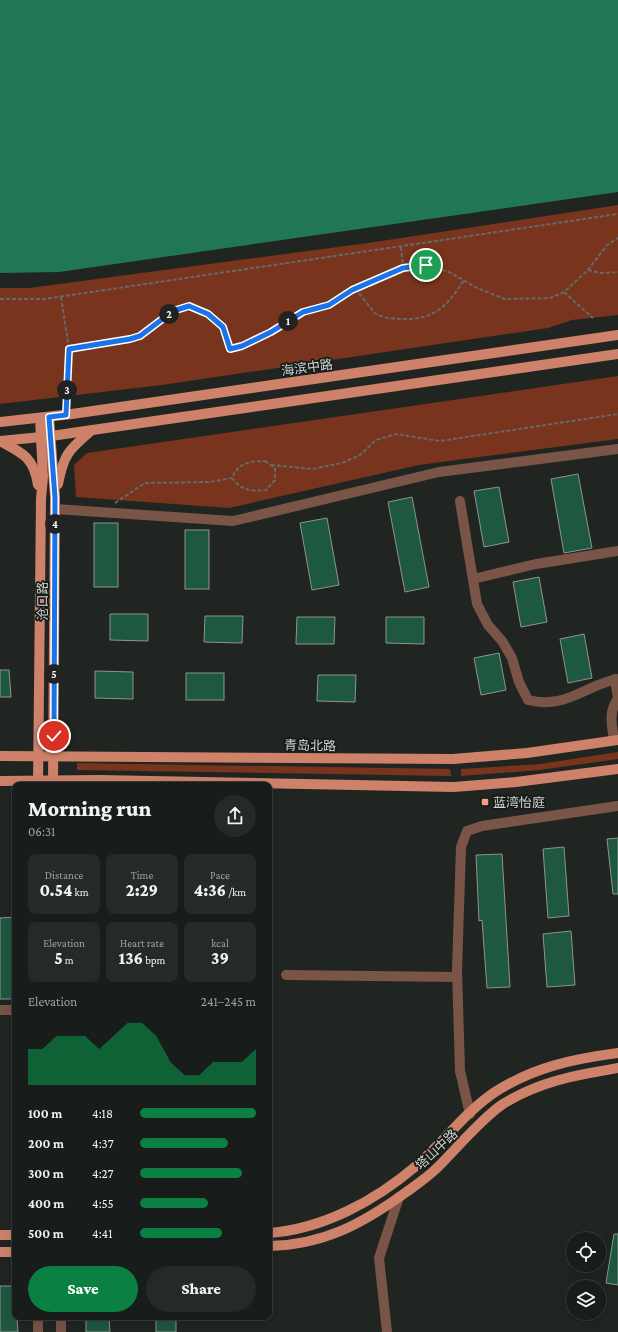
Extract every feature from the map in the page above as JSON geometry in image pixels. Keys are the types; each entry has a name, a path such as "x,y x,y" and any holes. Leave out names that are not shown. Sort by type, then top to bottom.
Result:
{"main road":[{"name":"海滨中路","path":"0,422 45,418 618,335"},
{"path":"0,441 92,430 618,354"},
{"name":"沧口路","path":"45,418 46,436 55,498 53,782"},
{"path":"55,498 63,460 74,445 92,430"},
{"name":"沧口路","path":"38,782 41,499 46,436"},
{"path":"0,441 20,451 30,460 36,470 41,499"},
{"name":"青岛北路","path":"0,756 53,755 453,759 527,753 616,740"},
{"path":"272,785 454,787 516,782 618,769"},
{"path":"0,781 53,782"},
{"name":"塔山中路","path":"272,1232 315,1224 349,1212 415,1166 494,1093 526,1075 552,1065 618,1053"},
{"name":"塔山中路","path":"272,1246 295,1244 322,1239 351,1227 374,1215 431,1173 502,1105 525,1092 558,1079 618,1068"},
{"path":"0,1235 12,1235"},
{"path":"0,1252 12,1252"}],"street":[{"path":"55,509 233,521 439,472 618,450"},
{"path":"460,502 477,604 488,625 502,641 512,658 519,682 528,700 540,703 556,702 616,679 618,699 614,705 611,718 616,740"},
{"path":"473,579 536,564 618,551"},
{"path":"470,1114 460,1071 457,977 461,847 467,831 482,826 618,806"},
{"path":"286,975 457,977"},
{"path":"0,1010 12,1010"},
{"path":"387,1332 379,1258 399,1197"},
{"path":"38,1320 38,1332"},
{"path":"61,1320 61,1332"}],"path":[{"path":"0,299 44,299 618,214"},
{"path":"69,349 140,336 173,311 189,306 208,314 223,327 230,349 236,348 271,332 303,312 329,305 355,289 403,268 426,265 449,272 477,288 505,299 550,298 564,292 588,270 607,245 618,238"},
{"path":"401,247 403,268"},
{"path":"588,270 601,274 618,272"},
{"path":"355,289 376,314 392,319 416,320 437,312 452,299 464,280"},
{"path":"564,292 593,318"},
{"path":"61,296 69,349 66,415"},
{"path":"271,465 313,470 342,463 360,455 376,440 396,434 440,441 618,414"},
{"path":"265,461 275,468 275,480 266,490 253,491 239,487 232,478 236,469 244,462 265,461"},
{"path":"103,512 131,491 145,483 210,482 232,478"}],"shaded area":[{"path":"0,0 618,0 618,192 59,272 0,273"},
{"path":"618,205 618,315 572,320 548,328 162,385 0,404 0,288 29,288 368,243"},
{"path":"618,376 618,439 419,465 229,508 76,497 74,465 87,453"},
{"path":"618,752 618,759 540,770 461,776 461,769 540,764"},
{"path":"77,763 450,769 451,776 77,770"}],"building":[{"path":"578,474 592,548 564,553 551,479"},
{"path":"499,487 509,542 484,547 474,491"},
{"path":"412,497 429,587 405,592 388,502"},
{"path":"327,518 339,585 312,590 300,523"},
{"path":"94,523 118,523 118,587 94,587"},
{"path":"185,530 209,530 209,589 185,589"},
{"path":"539,577 547,622 521,627 513,582"},
{"path":"110,614 148,614 148,641 110,640"},
{"path":"205,616 243,616 242,643 204,642"},
{"path":"297,617 335,617 334,644 296,644"},
{"path":"386,617 424,617 424,644 386,643"},
{"path":"584,634 592,678 568,683 560,639"},
{"path":"499,653 506,690 481,695 474,658"},
{"path":"0,670 9,670 11,697 0,697"},
{"path":"95,671 133,672 133,699 95,698"},
{"path":"186,673 224,673 224,700 186,700"},
{"path":"318,675 356,675 355,702 317,701"},
{"path":"618,838 618,894 613,894 607,839"},
{"path":"564,847 569,916 548,918 543,849"},
{"path":"502,854 510,987 487,988 482,920 479,921 476,855"},
{"path":"12,917 12,999 0,999 0,918"},
{"path":"571,931 575,985 547,987 543,934"},
{"path":"614,1234 618,1234 618,1285 606,1283"},
{"path":"0,1286 12,1286 12,1320 17,1320 18,1332 0,1332"},
{"path":"86,1320 109,1320 110,1332 86,1332"},
{"path":"156,1320 176,1320 176,1332 156,1332"}],"place":[{"name":"蓝湾怡庭","path":"485,802"}],"route":[{"path":"54,736 55,498 49,417 66,415 69,349 140,336 173,311 189,306 208,314 223,327 230,349 242,346 271,332 303,312 329,305 352,290 403,268 426,265"}]}
